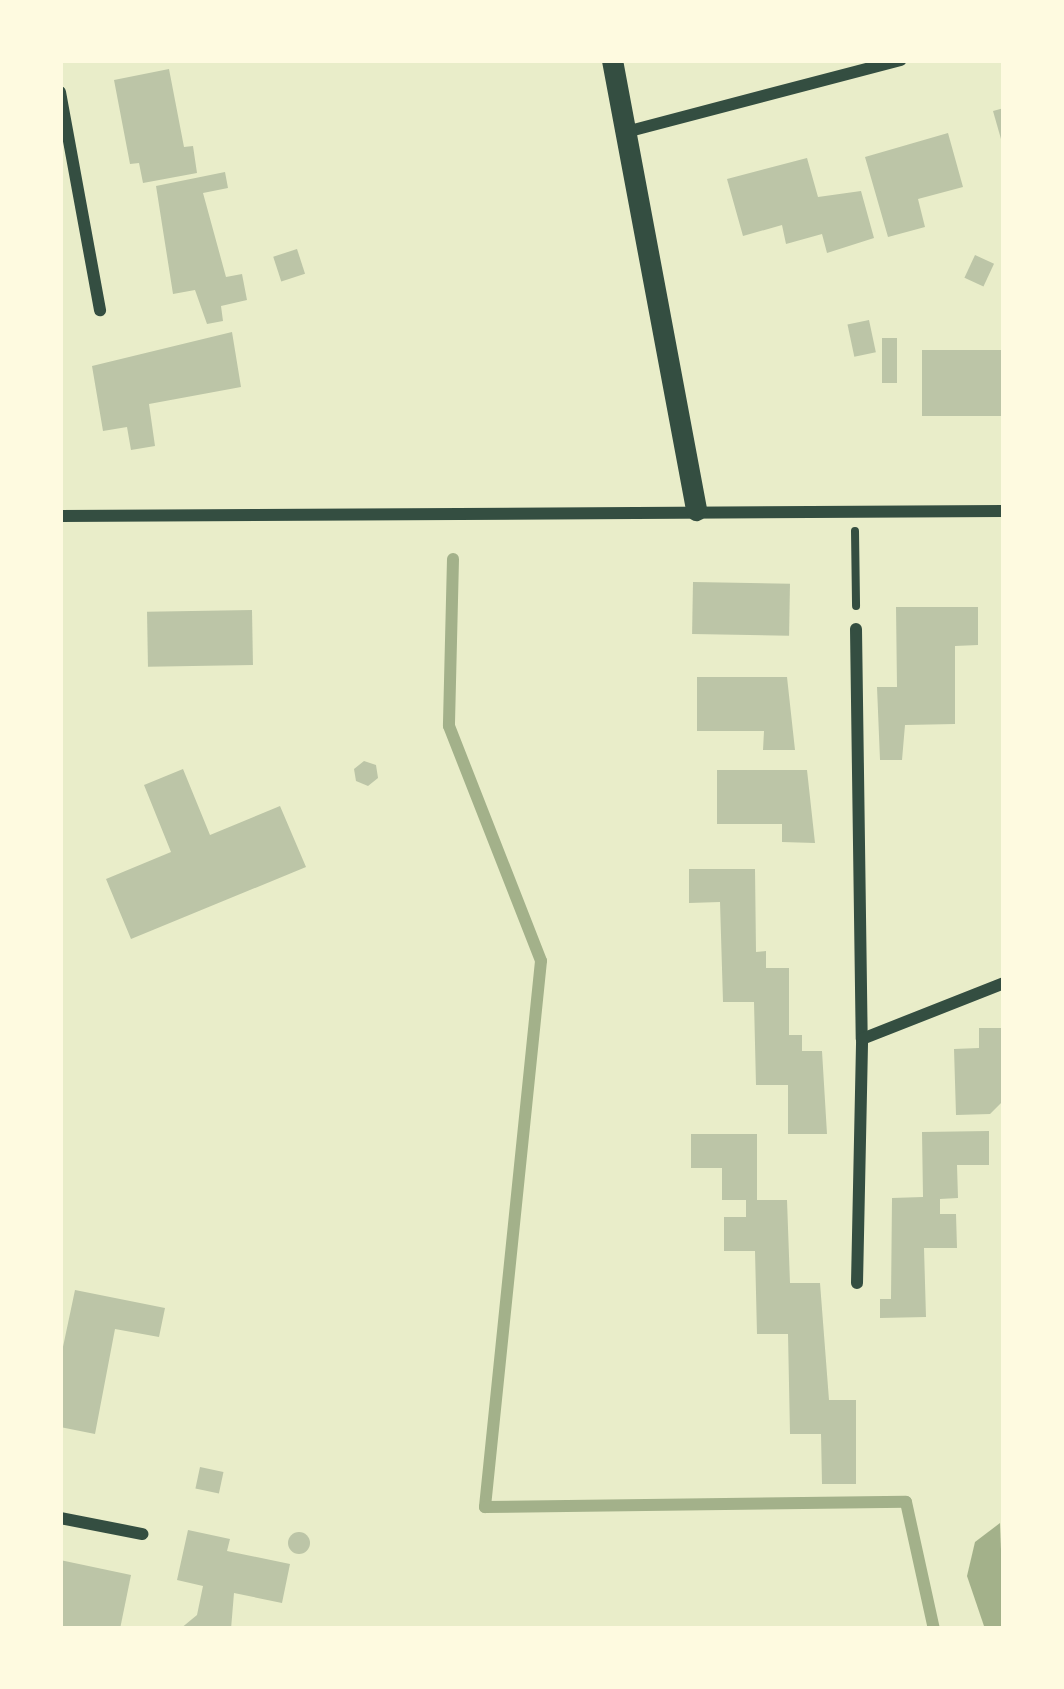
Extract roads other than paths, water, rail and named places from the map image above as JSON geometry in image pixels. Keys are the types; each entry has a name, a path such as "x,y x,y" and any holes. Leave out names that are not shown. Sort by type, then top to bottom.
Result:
{"street":[{"path":"611,60 697,510"},
{"path":"626,132 895,61"},
{"path":"60,92 100,310"},
{"path":"60,515 1004,511"},
{"path":"856,629 862,1039 857,1283"},
{"path":"862,1039 1004,982"},
{"path":"60,1518 142,1534"}],"waterway":[{"path":"453,559 449,726 541,961 485,1507 906,1502 934,1629"}]}
